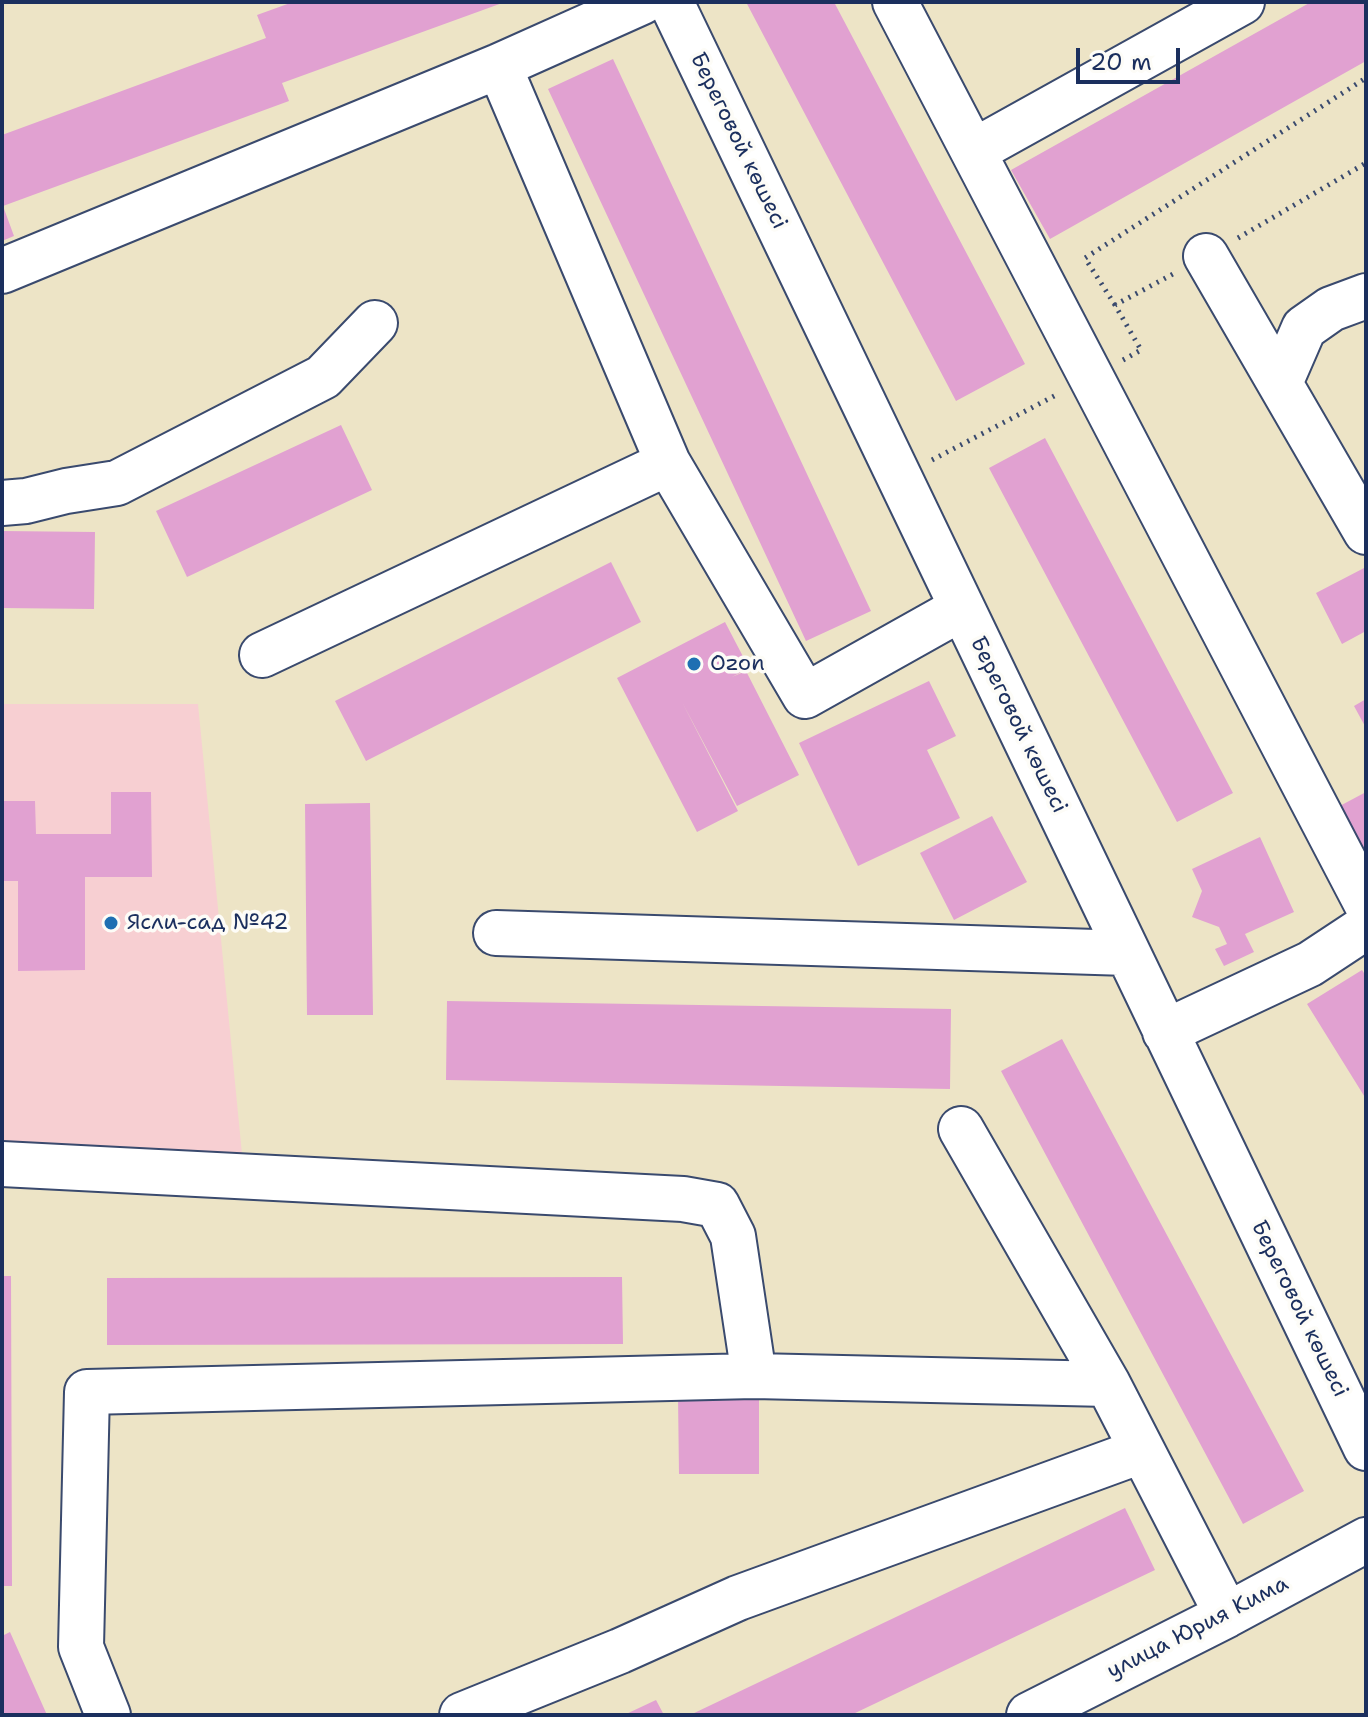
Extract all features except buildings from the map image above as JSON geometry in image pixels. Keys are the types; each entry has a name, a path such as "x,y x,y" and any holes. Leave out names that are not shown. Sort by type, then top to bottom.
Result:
{"street":[{"path":"2,271 499,66 642,2"},
{"name":"Береговой көшесі","path":"671,2 1366,1448"},
{"path":"895,2 1366,903"},
{"path":"974,151 1242,2"},
{"path":"499,66 668,463 805,696 962,608"},
{"path":"1206,256 1366,532"},
{"path":"1281,381 1304,328 1331,309 1366,296"},
{"path":"2,503 117,483 323,377 375,323"},
{"path":"262,655 668,463"},
{"path":"1165,1032 1310,964 1366,927"},
{"path":"496,933 1127,953"},
{"path":"961,1129 1108,1384 1227,1615"},
{"path":"2,1164 683,1199 717,1205 733,1236 754,1376"},
{"path":"108,1715 81,1647 87,1392 754,1376 1108,1384"},
{"path":"462,1715 620,1651 738,1598 1141,1451"},
{"name":"улица Юрия Кима","path":"1029,1715 1227,1615 1366,1540"}],"path":[{"path":"899,477 1141,350 1085,258 1366,78"},
{"path":"1115,305 1366,163"}],"shaded area":[{"name":"Ясли-сад №42","path":"2,704 198,704 242,1154 2,1142"}],"place":[{"name":"Ozon","path":"694,664"},
{"name":"Ясли-сад №42","path":"111,923"}]}
